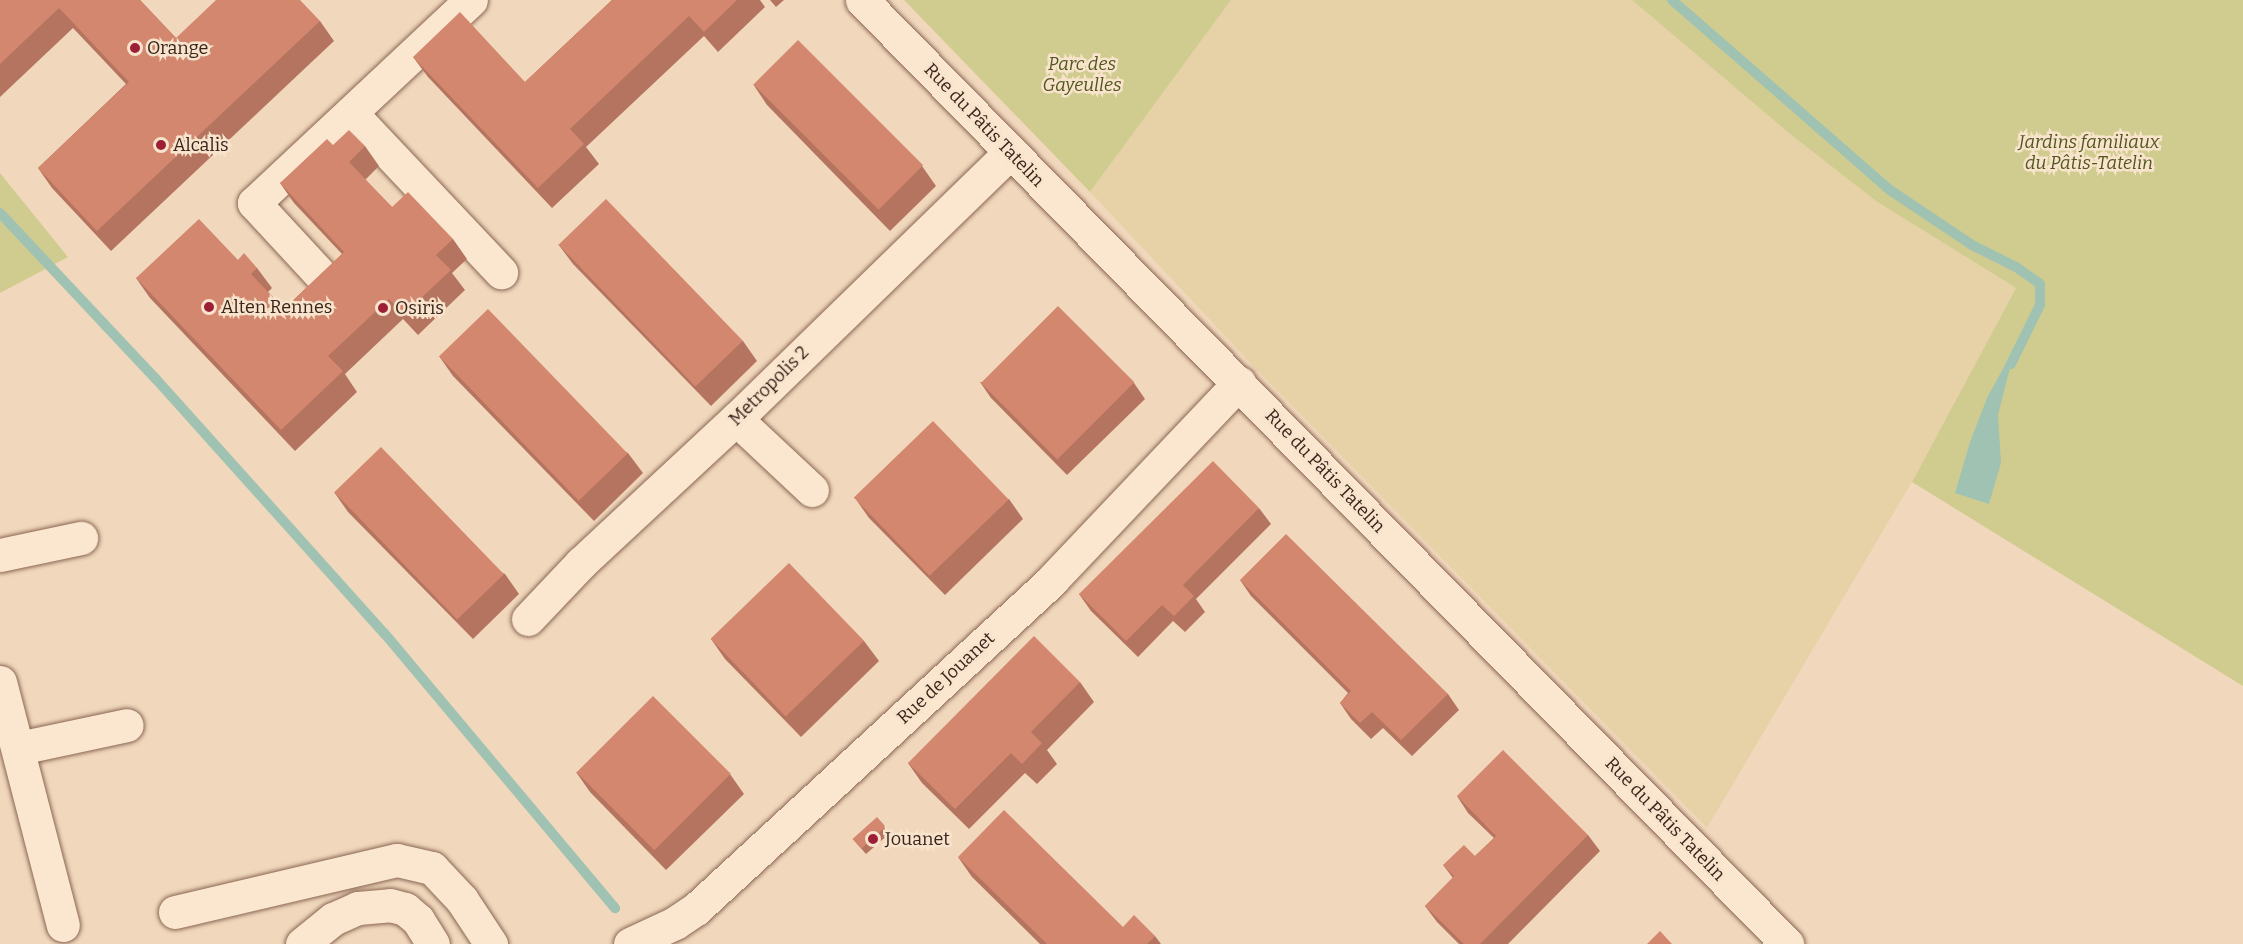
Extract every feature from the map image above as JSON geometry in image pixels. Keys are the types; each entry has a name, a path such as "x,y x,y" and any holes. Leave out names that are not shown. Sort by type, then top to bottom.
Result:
{"street":[{"path":"330,285 254,203 471,0"},
{"name":"Rue du Pâtis Tatelin","path":"862,0 1787,944"},
{"path":"351,113 501,272"},
{"name":"Metropolis 2","path":"528,619 581,564 736,419 1010,153"},
{"name":"Rue de Jouanet","path":"630,944 675,923 696,909 1052,580 1239,383"},
{"path":"736,419 812,490"},
{"path":"0,555 81,538"},
{"path":"0,682 19,748 63,925"},
{"path":"19,748 127,725"},
{"path":"175,912 397,860 432,867 462,900 491,944"},
{"path":"302,944 333,919 358,908 390,905 405,909 418,920 433,944"}],"shaded area":[{"path":"1231,0 1632,0 1790,134 1876,201 2016,288 1912,482 1707,828 1255,368 1090,192"},
{"path":"2006,363 2011,364 1998,415 2001,463 1989,504 1955,493 1970,442 1987,398"}],"green space":[{"name":"Parc des Gayeulles","path":"904,0 1231,0 1090,192"},
{"name":"Jardins familiaux du Pâtis-Tatelin","path":"1632,0 2243,0 2243,686 1912,482 2016,288 1876,201 1790,134"},
{"path":"0,173 68,257 0,293"}],"building":[{"name":"Alcalis","path":"0,0 140,0 176,38 216,0 300,0 320,21 97,231 38,168 129,82 59,8 0,64"},
{"path":"612,0 737,0 704,32 689,16 570,129 584,144 538,188 413,57 460,12 525,82"},
{"path":"798,40 923,165 879,210 753,85"},
{"name":"Osiris","path":"349,130 365,146 349,162 392,207 408,192 453,239 436,255 451,270 404,314 389,299 328,356 343,371 281,430 136,278 199,219 238,260 244,253 257,268 251,274 284,309 344,252 280,183 327,139 333,145"},
{"path":"606,199 743,341 695,387 559,245"},
{"path":"1058,306 1134,382 1057,459 981,383"},
{"path":"488,309 628,454 579,501 439,356"},
{"path":"933,421 1009,499 930,576 854,497"},
{"path":"381,447 504,574 457,619 334,492"},
{"path":"1213,461 1259,508 1183,585 1194,596 1174,616 1162,605 1126,641 1079,594"},
{"path":"1286,534 1448,694 1401,740 1372,712 1360,723 1340,703 1351,691 1240,580"},
{"path":"789,563 864,641 786,716 711,639"},
{"path":"1034,636 1080,682 1031,732 1042,743 1022,764 1011,753 955,809 908,763"},
{"path":"653,696 731,774 654,850 577,772"},
{"path":"1503,750 1588,835 1480,944 1464,944 1425,906 1454,876 1443,865 1464,845 1475,856 1496,836 1457,796"},
{"path":"1004,810 1123,927 1134,915 1155,936 1147,944 1047,944 958,857"},
{"path":"877,817 886,827 861,849 852,839"},
{"path":"1660,931 1672,944 1647,944"}],"waterway":[{"path":"1672,0 1890,190 1972,245 2016,267 2040,284 2040,305 2011,364"},
{"path":"0,213 156,379 385,634 615,908"}],"place":[{"name":"Orange","path":"135,48"},
{"name":"Alcalis","path":"161,145"},
{"name":"Alten Rennes","path":"209,307"},
{"name":"Osiris","path":"383,308"},
{"name":"Jouanet","path":"873,839"}]}
